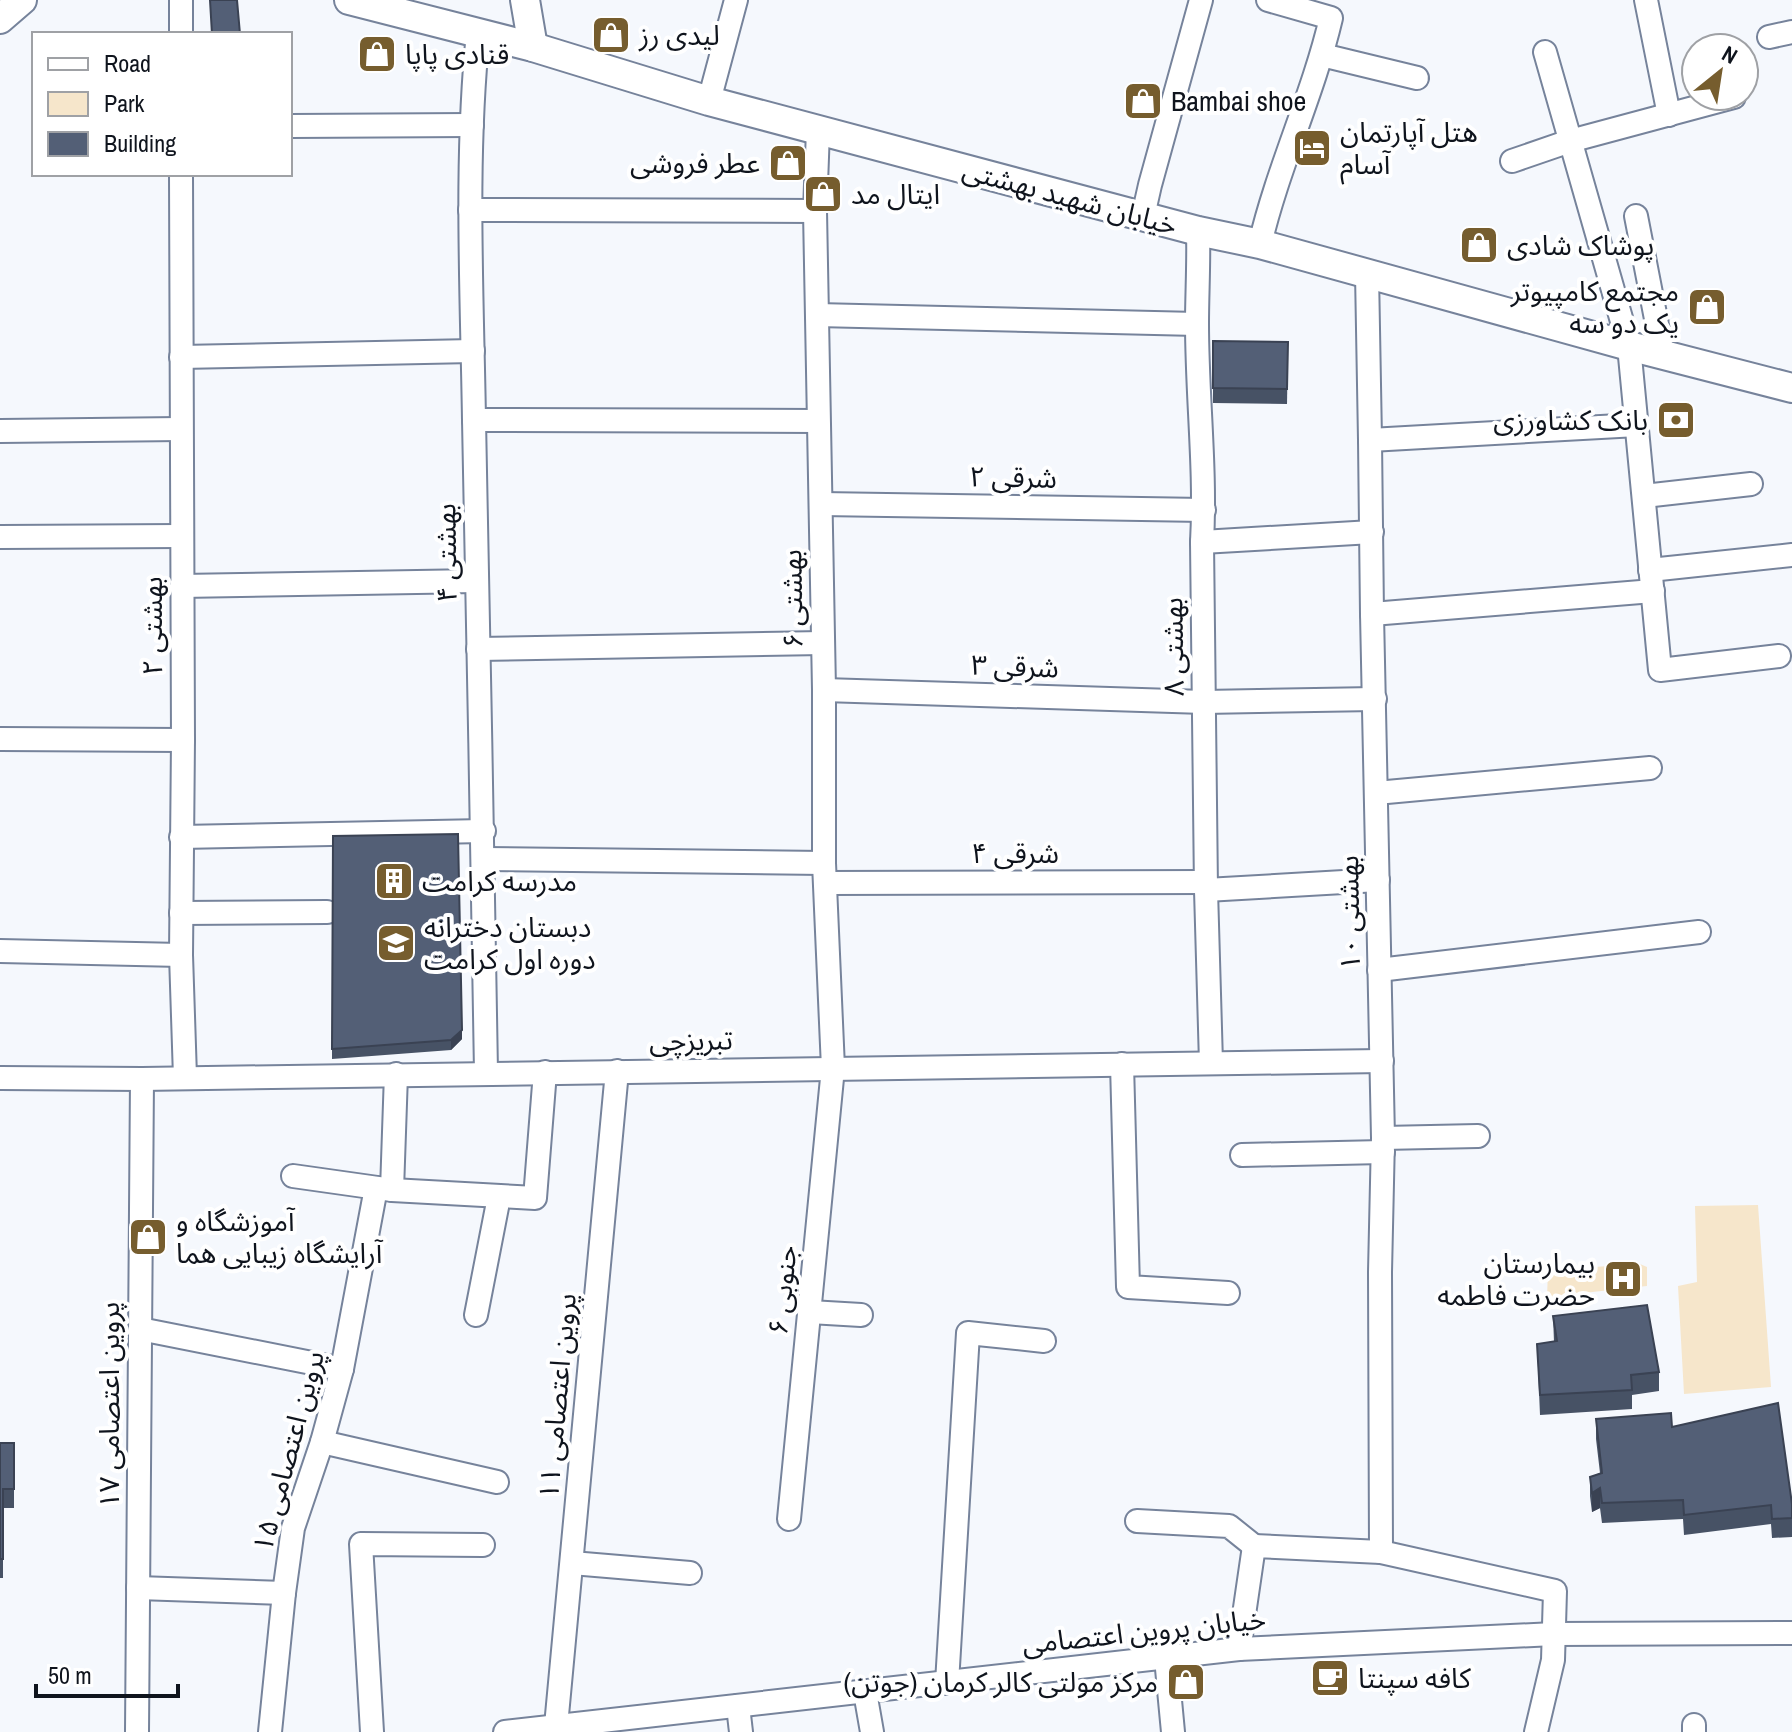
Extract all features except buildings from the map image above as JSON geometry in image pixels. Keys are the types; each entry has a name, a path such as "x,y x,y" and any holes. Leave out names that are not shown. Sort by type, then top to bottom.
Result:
{"main road":[{"path":"0,19 22,0"},
{"name":"خیابان شهید بهشتی","path":"349,0 533,47 709,101 1198,231 1260,244 1792,388"},
{"path":"525,0 533,47"}],"street":[{"path":"181,0 181,32"},
{"path":"709,101 736,0"},
{"path":"1143,216 1201,0"},
{"path":"1260,244 1268,211 1322,55 1331,18 1268,0"},
{"path":"1646,0 1669,115"},
{"path":"1769,37 1792,32"},
{"name":"بهشتی ۴","path":"478,33 470,210 484,831 486,1072"},
{"path":"1545,52 1629,346 1660,670 1779,656"},
{"path":"1322,55 1417,78"},
{"path":"1512,161 1570,141 1680,112"},
{"path":"292,126 472,125"},
{"name":"بهشتی ۶","path":"818,130 815,211 825,873 833,1068"},
{"name":"بهشتی ۲","path":"181,176 181,955 185,1077"},
{"path":"470,210 815,211"},
{"path":"1636,216 1663,355"},
{"name":"بهشتی ۸","path":"1198,231 1197,324 1204,510 1206,886 1211,1063"},
{"name":"بهشتی ۱۰","path":"1367,273 1383,1145 1381,1552"},
{"path":"817,315 1197,324"},
{"path":"181,357 473,351"},
{"path":"474,420 818,421"},
{"path":"1370,440 1637,425"},
{"path":"0,431 181,429"},
{"path":"1644,496 1751,484"},
{"name":"شرقی ۲","path":"821,504 1204,510"},
{"path":"1202,542 1372,532"},
{"path":"0,537 181,536"},
{"path":"1372,614 1652,580 1792,555"},
{"path":"181,586 476,581"},
{"path":"478,649 823,643"},
{"name":"شرقی ۳","path":"824,690 1204,702 1375,699"},
{"path":"0,739 183,740"},
{"path":"1376,793 1650,768"},
{"path":"181,837 484,831"},
{"name":"شرقی ۴","path":"484,859 1206,886 1378,880"},
{"path":"181,913 327,912"},
{"path":"1379,970 1699,932"},
{"path":"0,951 181,955"},
{"name":"تبریزچی","path":"0,1078 142,1079 1382,1061"},
{"path":"1122,1064 1128,1287 1228,1293"},
{"name":"جنوبی ۶","path":"789,1519 833,1068"},
{"name":"پروین اعتصامی ۱۱","path":"556,1726 617,1071"},
{"path":"293,1176 384,1189 535,1198 545,1072"},
{"name":"پروین اعتصامی ۱۵","path":"270,1732 293,1528 342,1369 384,1189 396,1074"},
{"name":"پروین اعتصامی ۱۷","path":"137,1732 142,1079"},
{"path":"1242,1155 1478,1136"},
{"path":"476,1315 499,1197"},
{"path":"810,1312 861,1315"},
{"path":"140,1329 342,1369"},
{"path":"947,1683 968,1333 1044,1341"},
{"path":"322,1442 497,1482"},
{"path":"1137,1521 1229,1526 1254,1546 1381,1552 1555,1591 1553,1660 1536,1732"},
{"path":"372,1732 361,1544 483,1545"},
{"path":"1239,1649 1254,1546"},
{"path":"572,1563 690,1573"},
{"path":"138,1588 284,1593"},
{"name":"خیابان پروین اعتصامی","path":"505,1732 556,1726 580,1728 738,1706 1239,1649 1554,1634 1792,1633"},
{"path":"1166,1658 1173,1732"},
{"path":"865,1692 872,1732"},
{"path":"738,1706 741,1732"}],"green space":[{"path":"1758,1205 1771,1387 1684,1394 1678,1286 1697,1282 1695,1206"},
{"path":"1640,1264 1647,1267 1647,1286 1547,1297 1548,1270"}],"place":[{"name":"لیدی رز","path":"611,35"},
{"name":"قنادی پاپا","path":"377,54"},
{"name":"Bambai shoe","path":"1143,101"},
{"name":"هتل آپارتمان آسام","path":"1312,148"},
{"name":"عطر فروشی","path":"788,163"},
{"name":"ایتال مد","path":"823,194"},
{"name":"پوشاک شادی","path":"1479,245"},
{"name":"مجتمع کامپیوتر یک دو سه","path":"1707,307"},
{"name":"بانک کشاورزی","path":"1676,420"},
{"name":"مدرسه کرامت","path":"394,881"},
{"name":"دبستان دخترانه دوره اول کرامت","path":"396,943"},
{"name":"آموزشگاه و آرایشگاه زیبایی هما","path":"148,1237"},
{"name":"بیمارستان حضرت فاطمه","path":"1623,1279"},
{"name":"کافه سپنتا","path":"1330,1678"},
{"name":"مرکز مولتی کالر کرمان (جوتن)","path":"1186,1682"}]}
